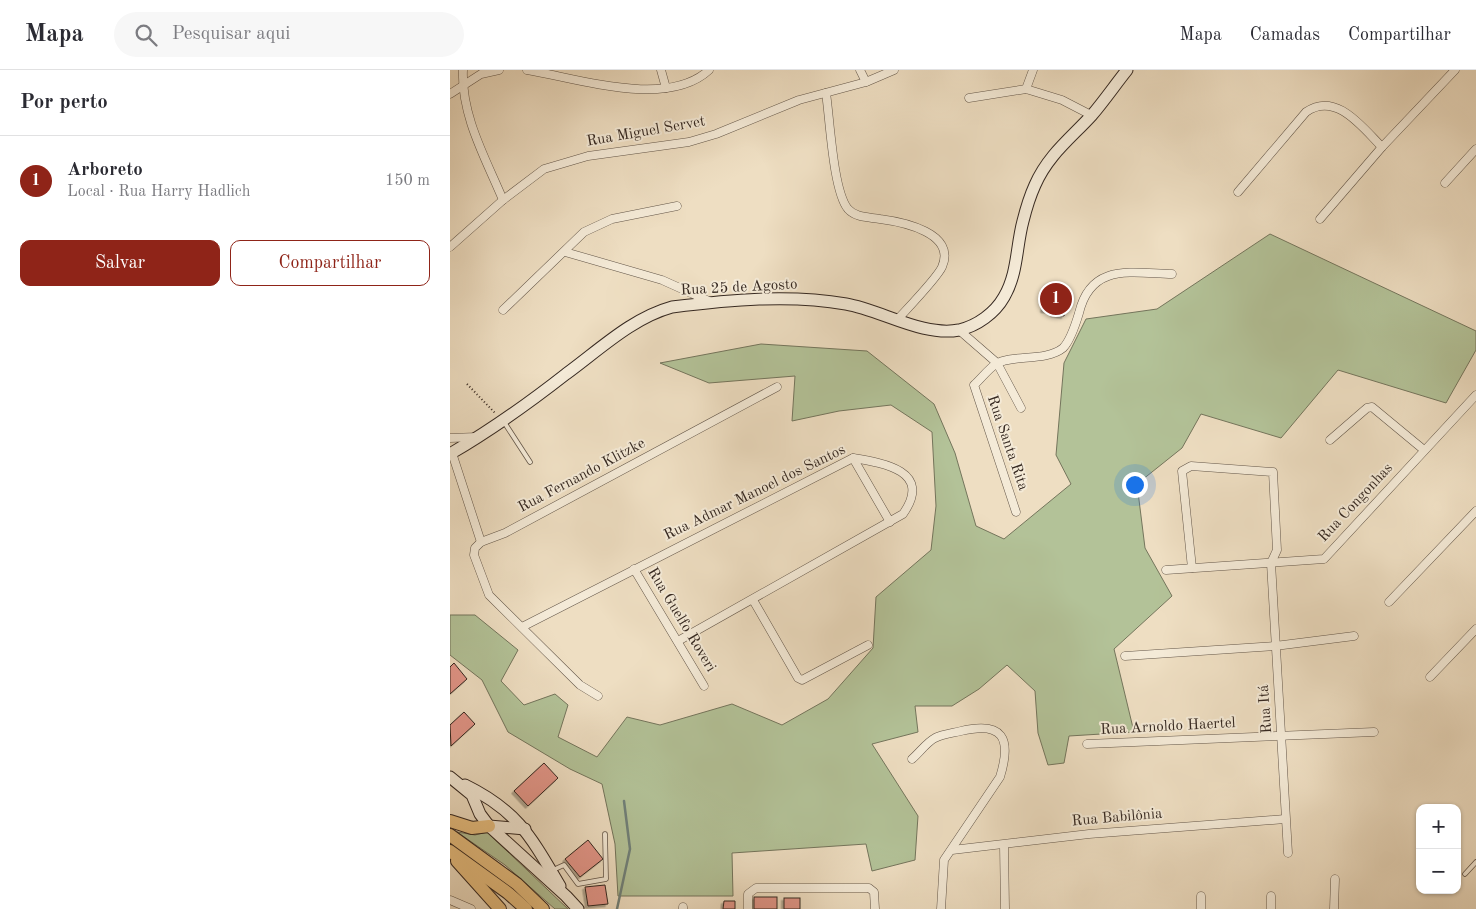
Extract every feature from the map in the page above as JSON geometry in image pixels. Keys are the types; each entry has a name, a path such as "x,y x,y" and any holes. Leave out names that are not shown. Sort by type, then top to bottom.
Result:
{"main road":[{"path":"456,824 472,828 488,826"},
{"path":"450,835 517,884 543,909"},
{"path":"450,852 500,909"},
{"path":"450,852 508,892 526,909"}],"street":[{"path":"463,70 462,86 466,108 503,200"},
{"path":"450,94 481,74 499,70"},
{"path":"527,70 593,83 635,88 666,88 691,82 709,70"},
{"path":"661,70 666,88"},
{"path":"860,70 866,82"},
{"name":"Rua Miguel Servet","path":"450,247 503,200 544,169 588,156 689,142 716,134 800,100 866,82 894,70"},
{"path":"1026,89 1033,70"},
{"name":"Rua 25 de Agosto","path":"451,454 504,421 624,330 672,307 711,302 766,299 809,300 847,304 923,328 959,330 981,322 1004,298 1017,261 1022,221 1043,168 1062,142 1091,115 1127,70"},
{"path":"1320,219 1382,147 1455,70"},
{"path":"969,98 1026,89 1062,100 1091,115"},
{"path":"826,94 836,174 841,194 850,211 855,215 926,230 942,247 945,257 941,269 897,320"},
{"path":"1238,192 1306,112 1316,105 1327,104 1339,108 1382,147"},
{"path":"1445,184 1476,149"},
{"path":"503,310 584,232 596,224 677,206"},
{"path":"565,252 662,280 711,302"},
{"path":"997,363 1052,354 1064,347 1077,320 1082,299 1092,285 1102,277 1119,273 1172,274"},
{"path":"959,330 997,363 1021,408"},
{"name":"Rua Santa Rita","path":"997,363 974,385 974,389 1016,512"},
{"name":"Rua Fernando Klitzke","path":"481,542 505,533 778,387"},
{"name":"Rua Congonhas","path":"1166,570 1324,559 1476,395"},
{"path":"1330,440 1367,408 1372,408 1424,450"},
{"path":"450,438 479,436"},
{"path":"451,454 481,542 475,548 474,555 490,594 580,685 598,696"},
{"path":"853,458 890,522"},
{"name":"Rua Admar Manoel dos Santos","path":"522,627 853,458 894,466 908,479 912,490 911,502 903,514 678,641"},
{"name":"Rua Itá","path":"1192,568 1182,471 1191,466 1273,472 1277,550 1271,563 1288,853"},
{"path":"1389,602 1476,511"},
{"name":"Rua Guelfo Roveri","path":"634,569 704,686"},
{"path":"753,600 798,678 802,680 868,645"},
{"path":"1430,677 1476,629"},
{"path":"1125,656 1275,646 1354,636"},
{"path":"912,759 935,738 978,727 993,728 1000,732 1003,743 1003,768 1000,777 944,860 941,909"},
{"name":"Rua Arnoldo Haertel","path":"1087,744 1374,732"},
{"path":"452,778 472,795 480,814 488,826 578,909"},
{"path":"452,778 500,804 525,829 566,896"},
{"path":"456,824 469,822 472,816 472,795"},
{"name":"Rua Babilônia","path":"952,850 1089,834 1285,819"},
{"path":"488,826 525,829"},
{"path":"1004,845 1005,909"},
{"path":"1334,909 1335,879"},
{"path":"748,909 748,894 756,888 869,888 874,892 875,909"},
{"path":"1201,896 1202,909"},
{"path":"1271,909 1272,896"},
{"path":"450,900 471,909"}],"lane":[{"path":"504,421 530,462"},
{"path":"551,871 563,864 578,884 604,881 608,876 605,834"},
{"path":"1465,874 1476,862"}],"path":[{"path":"467,384 504,421"}],"green space":[{"path":"1270,234 1476,331 1476,350 1446,403 1338,370 1281,438 1201,414 1182,448 1137,484 1145,548 1172,596 1114,649 1134,732 1069,736 1064,763 1048,765 1038,733 1035,691 1007,665 979,689 952,706 915,706 918,732 872,744 918,816 915,860 872,871 866,844 732,853 733,896 618,896 615,844 602,784 570,769 508,732 482,680 450,655 450,615 475,615 518,650 501,681 524,705 555,694 568,705 558,737 597,757 627,717 660,725 732,704 782,725 828,699 873,648 876,597 931,550 936,506 932,432 891,405 839,411 792,421 795,376 709,383 660,363 761,344 867,351 934,404 955,453 976,526 1004,539 1071,484 1056,455 1064,363 1086,319 1157,309"},
{"path":"457,832 475,835 487,832 568,909 555,909 505,865"}],"building":[{"path":"1056,285 1068,287 1064,316 1053,314 1053,311 1043,310 1046,287 1056,288"},
{"path":"454,663 467,679 450,694 450,667"},
{"path":"464,712 475,724 451,746 450,725"},
{"path":"544,763 558,778 528,806 514,791"},
{"path":"588,840 603,859 580,877 565,859"},
{"path":"605,885 608,904 588,906 585,887"},
{"path":"754,897 777,897 777,909 754,909"},
{"path":"784,898 800,898 800,909 784,909"},
{"path":"724,901 735,901 735,909 723,909"}],"waterway":[{"path":"617,909 630,849 624,801"}],"place":[{"name":"Arboreto","path":"1056,299"}]}
